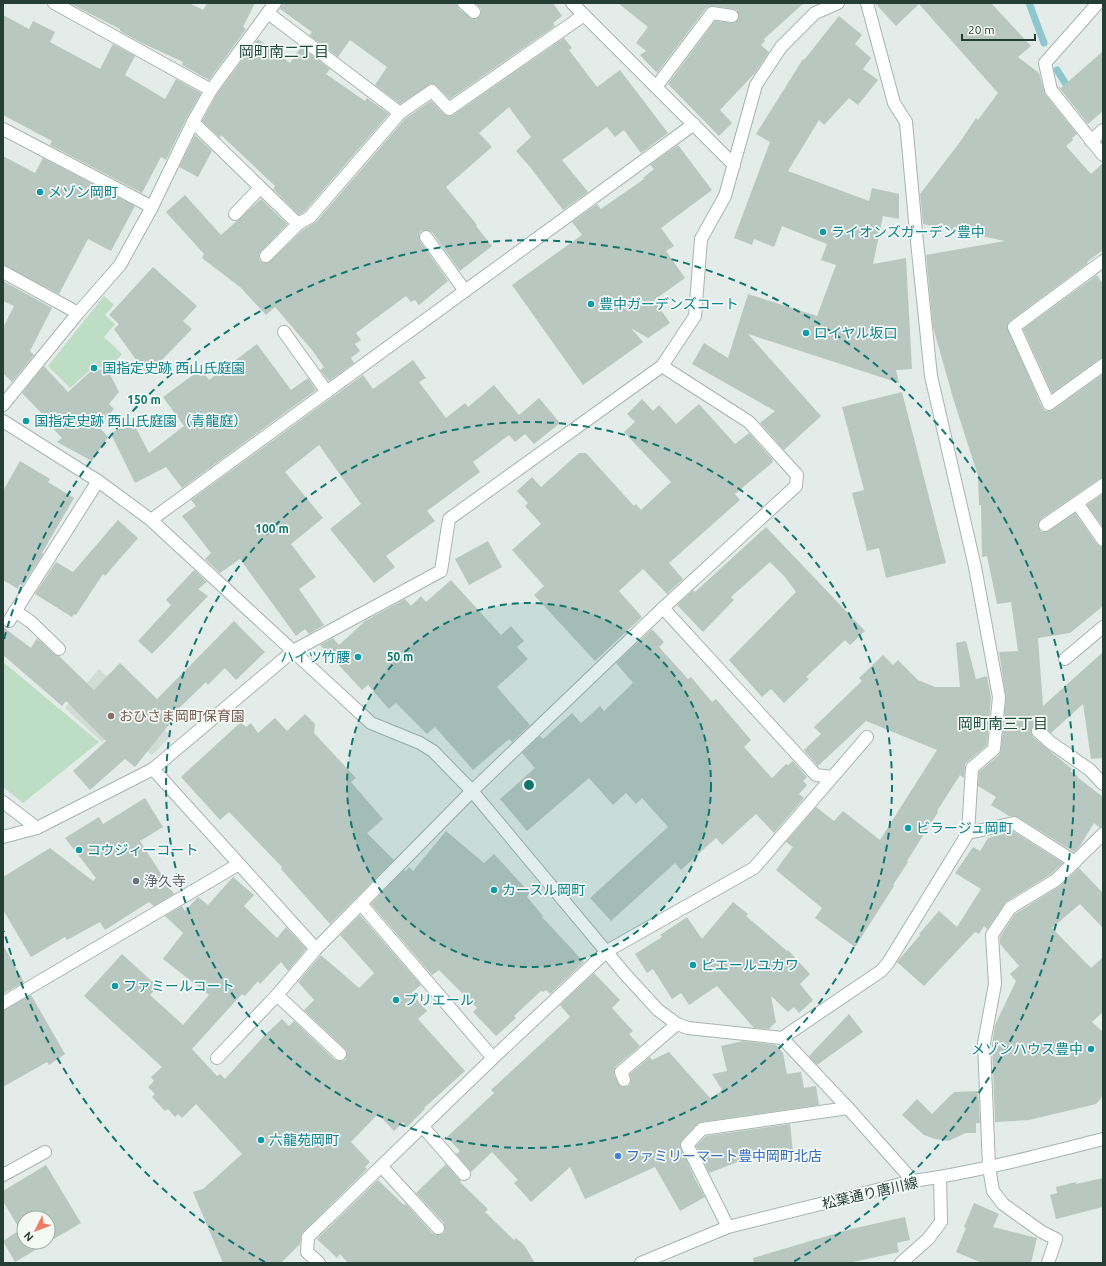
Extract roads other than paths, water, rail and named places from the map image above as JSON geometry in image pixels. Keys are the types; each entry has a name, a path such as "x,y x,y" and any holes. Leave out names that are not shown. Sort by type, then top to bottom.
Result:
{"street":[{"path":"3,404 78,313 120,265 152,207 193,122 211,90 275,3"},
{"path":"464,3 474,12"},
{"path":"572,3 734,164"},
{"path":"3,836 37,828 153,769 292,651 440,571 449,519 662,366 696,316 700,239 725,196 756,85 781,47 815,13 838,3"},
{"path":"3,422 98,481 151,520 371,723 420,743 433,751 472,791 607,951 624,974 658,1010 677,1024 688,1028 782,1038 881,971 888,963 968,833 972,768 994,749 999,697 974,567 931,376 906,122 894,103 867,3"},
{"path":"1098,3 1045,63 1051,90 1103,155"},
{"path":"61,4 211,90"},
{"path":"268,13 400,113"},
{"path":"656,86 712,13 732,16"},
{"path":"266,256 298,224 310,217 400,113 432,91 449,109 584,15"},
{"path":"193,122 298,224"},
{"path":"151,520 694,124"},
{"path":"3,129 152,207"},
{"path":"1091,141 1103,130"},
{"path":"235,214 260,188"},
{"path":"426,237 465,291"},
{"path":"1103,261 1014,327 1049,404 1103,365"},
{"path":"3,272 78,313"},
{"path":"284,332 327,392"},
{"path":"217,1058 277,995 316,949 472,791 664,608 796,486 797,475 749,422 662,366"},
{"path":"59,649 31,622 12,616 98,481"},
{"path":"1045,525 1103,485"},
{"path":"1077,503 1103,540"},
{"path":"664,608 816,774 832,777"},
{"path":"1064,659 1103,627"},
{"path":"1038,731 1050,742 1090,770 1103,784"},
{"path":"320,1263 307,1252 308,1237 422,1127 607,951 754,868 867,737"},
{"path":"153,769 316,949"},
{"path":"3,802 37,828"},
{"path":"968,833 1014,823 1075,862"},
{"path":"1048,1263 1056,1239 1042,1232 1003,1204 993,1191 989,1167 984,1043 995,984 992,935 1010,908 1056,880 1103,834"},
{"path":"3,1003 239,864"},
{"path":"360,904 494,1058"},
{"path":"277,995 340,1054"},
{"path":"624,1080 621,1072 677,1024"},
{"path":"782,1038 848,1108 912,1181"},
{"path":"728,1227 687,1145 702,1129 848,1108"},
{"path":"422,1127 464,1174"},
{"name":"松葉通り唐川線","path":"641,1263 728,1227 912,1181 989,1167 1103,1139"},
{"path":"3,1175 45,1152"},
{"path":"382,1167 438,1228"},
{"path":"901,1263 928,1239 941,1222 940,1177"}],"waterway":[{"path":"1029,3 1044,43"},
{"path":"1057,70 1071,92"}],"place":[{"name":"メゾン岡町","path":"40,192"},
{"name":"ライオンズガーデン豊中","path":"823,232"},
{"name":"豊中ガーデンズコート","path":"591,304"},
{"name":"ロイヤル坂口","path":"806,333"},
{"name":"国指定史跡 西山氏庭園","path":"94,368"},
{"name":"国指定史跡 西山氏庭園（青龍庭）","path":"26,421"},
{"name":"ハイツ竹腰","path":"358,657"},
{"name":"おひさま岡町保育園","path":"111,716"},
{"name":"ビラージュ岡町","path":"908,828"},
{"name":"コウジィーコート","path":"79,850"},
{"name":"浄久寺","path":"136,881"},
{"name":"カースル岡町","path":"494,890"},
{"name":"ピエールユカワ","path":"693,965"},
{"name":"ファミールコート","path":"115,986"},
{"name":"プリエール","path":"396,1000"},
{"name":"メゾンハウス豊中","path":"1091,1049"},
{"name":"六龍苑岡町","path":"261,1140"},
{"name":"ファミリーマート豊中岡町北店","path":"618,1156"}],"district":[{"name":"岡町南二丁目","path":"284,51"},
{"name":"岡町南三丁目","path":"1003,723"}]}
